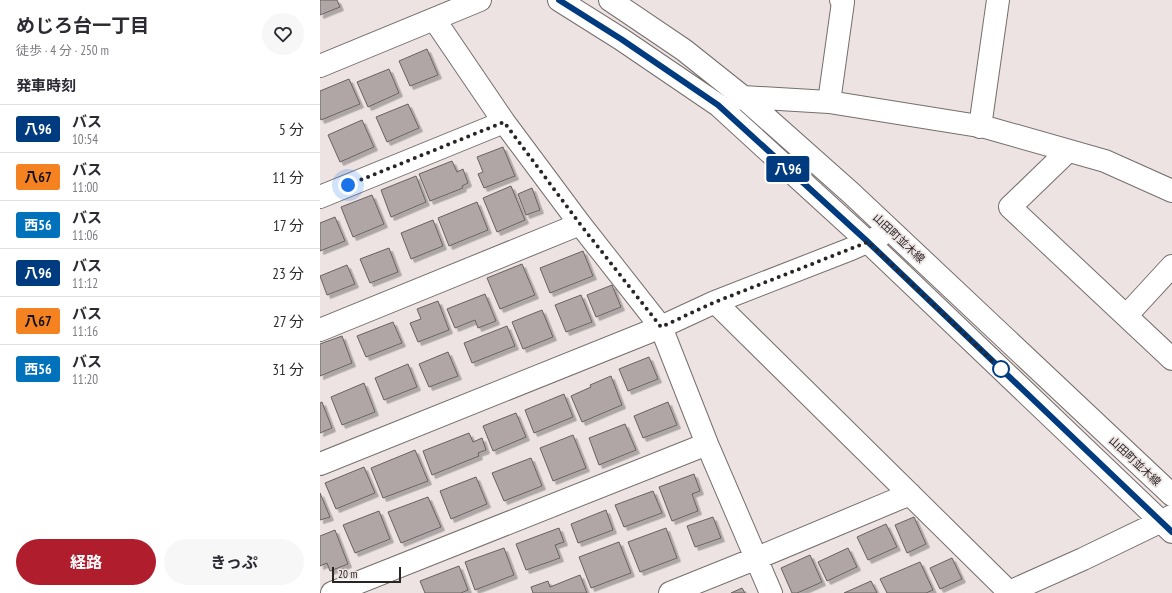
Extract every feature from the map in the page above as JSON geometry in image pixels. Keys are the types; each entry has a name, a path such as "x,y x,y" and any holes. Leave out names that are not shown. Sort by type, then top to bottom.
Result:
{"street":[{"path":"320,66 480,0"},
{"path":"559,0 621,39 718,105 868,242 1168,523 1083,559 1009,593 715,302"},
{"name":"山田町並木線","path":"610,0 684,50 744,97 891,230 1172,496"},
{"path":"829,102 843,2 841,0"},
{"path":"980,126 998,0"},
{"path":"434,19 504,122 580,224 661,327 708,444 771,593"},
{"path":"718,105 744,97 829,102 980,126 1105,161 1172,191"},
{"path":"320,197 504,122"},
{"path":"1068,151 1010,207 1172,359"},
{"path":"320,330 580,224"},
{"path":"320,464 661,327 715,302 868,242 891,230"},
{"path":"1126,316 1172,266"},
{"path":"332,593 708,444"},
{"path":"670,593 910,494"}],"building":[{"path":"320,0 337,0 340,7 320,15"},
{"path":"427,49 438,75 410,86 399,61"},
{"path":"389,69 399,93 368,107 357,82"},
{"path":"349,79 360,104 321,120 320,91"},
{"path":"408,104 419,128 387,142 376,117"},
{"path":"362,120 374,147 340,162 328,135"},
{"path":"503,147 515,176 484,188 478,174 483,172 477,157"},
{"path":"452,161 457,172 463,169 468,183 462,186 463,188 430,201 419,174"},
{"path":"416,176 426,202 391,217 381,190"},
{"path":"511,186 525,220 497,232 483,198"},
{"path":"532,188 540,210 526,215 518,194"},
{"path":"372,195 384,224 353,237 341,207"},
{"path":"477,202 488,230 449,246 438,218"},
{"path":"335,217 345,241 320,251 320,223"},
{"path":"433,220 443,246 411,259 401,233"},
{"path":"389,248 398,272 370,283 360,259"},
{"path":"583,251 593,276 550,293 540,268"},
{"path":"522,264 535,295 500,309 487,278"},
{"path":"347,265 355,284 327,295 320,276"},
{"path":"612,285 621,307 596,317 587,295"},
{"path":"485,294 496,321 478,328 475,320 455,328 447,309"},
{"path":"581,295 592,322 566,332 555,305"},
{"path":"438,301 449,330 418,342 410,323 421,319 417,309"},
{"path":"542,310 553,337 523,349 512,322"},
{"path":"393,322 402,343 366,357 357,336"},
{"path":"507,326 515,346 472,363 464,343"},
{"path":"342,336 352,363 320,376 320,344"},
{"path":"448,352 458,376 429,387 419,364"},
{"path":"649,357 658,379 628,391 619,369"},
{"path":"408,364 417,387 384,400 375,378"},
{"path":"611,376 622,405 582,422 571,396 591,387 590,385"},
{"path":"364,383 375,412 342,425 331,397"},
{"path":"564,394 573,417 534,433 525,410"},
{"path":"322,402 332,428 320,433 320,403"},
{"path":"668,402 677,425 643,438 634,416"},
{"path":"516,413 526,437 493,451 483,426"},
{"path":"625,424 636,450 599,465 589,438"},
{"path":"469,433 473,442 482,438 486,450 478,453 479,456 432,475 423,451"},
{"path":"573,435 586,468 553,481 540,448"},
{"path":"415,450 428,481 383,498 371,468"},
{"path":"531,458 542,486 504,501 492,473"},
{"path":"364,467 375,493 336,509 325,483"},
{"path":"694,474 700,491 692,494 698,511 672,521 659,487"},
{"path":"476,477 487,504 451,519 440,491"},
{"path":"653,491 662,513 624,527 615,505"},
{"path":"320,493 330,517 320,520"},
{"path":"428,497 441,527 401,543 388,512"},
{"path":"606,510 613,530 578,543 571,524"},
{"path":"379,511 390,539 355,553 343,525"},
{"path":"713,517 721,538 695,547 687,526"},
{"path":"914,517 926,544 907,553 895,525"},
{"path":"886,524 897,547 868,560 857,537"},
{"path":"559,528 564,542 555,545 560,558 526,570 516,544"},
{"path":"666,528 677,558 640,572 628,542"},
{"path":"335,530 348,564 330,571 327,563 320,566 320,536"},
{"path":"619,542 631,573 591,588 579,557"},
{"path":"504,548 514,575 475,590 465,562"},
{"path":"848,548 857,567 827,581 818,562"},
{"path":"810,555 822,582 797,593 792,593 781,568"},
{"path":"952,558 962,579 940,589 930,568"},
{"path":"920,562 933,590 926,593 887,593 880,579"},
{"path":"459,566 468,590 461,593 425,593 420,581"},
{"path":"580,575 587,593 533,593 531,587 548,581 550,587"},
{"path":"871,581 877,593 844,593"},
{"path":"742,588 745,593 731,593"}],"bus line":[{"name":"八96","path":"559,0 621,39 718,105 868,242 1172,532"}],"route":[{"path":"348,185 504,122 580,224 661,327 715,302 868,242 1005,373 1001,369"}]}
